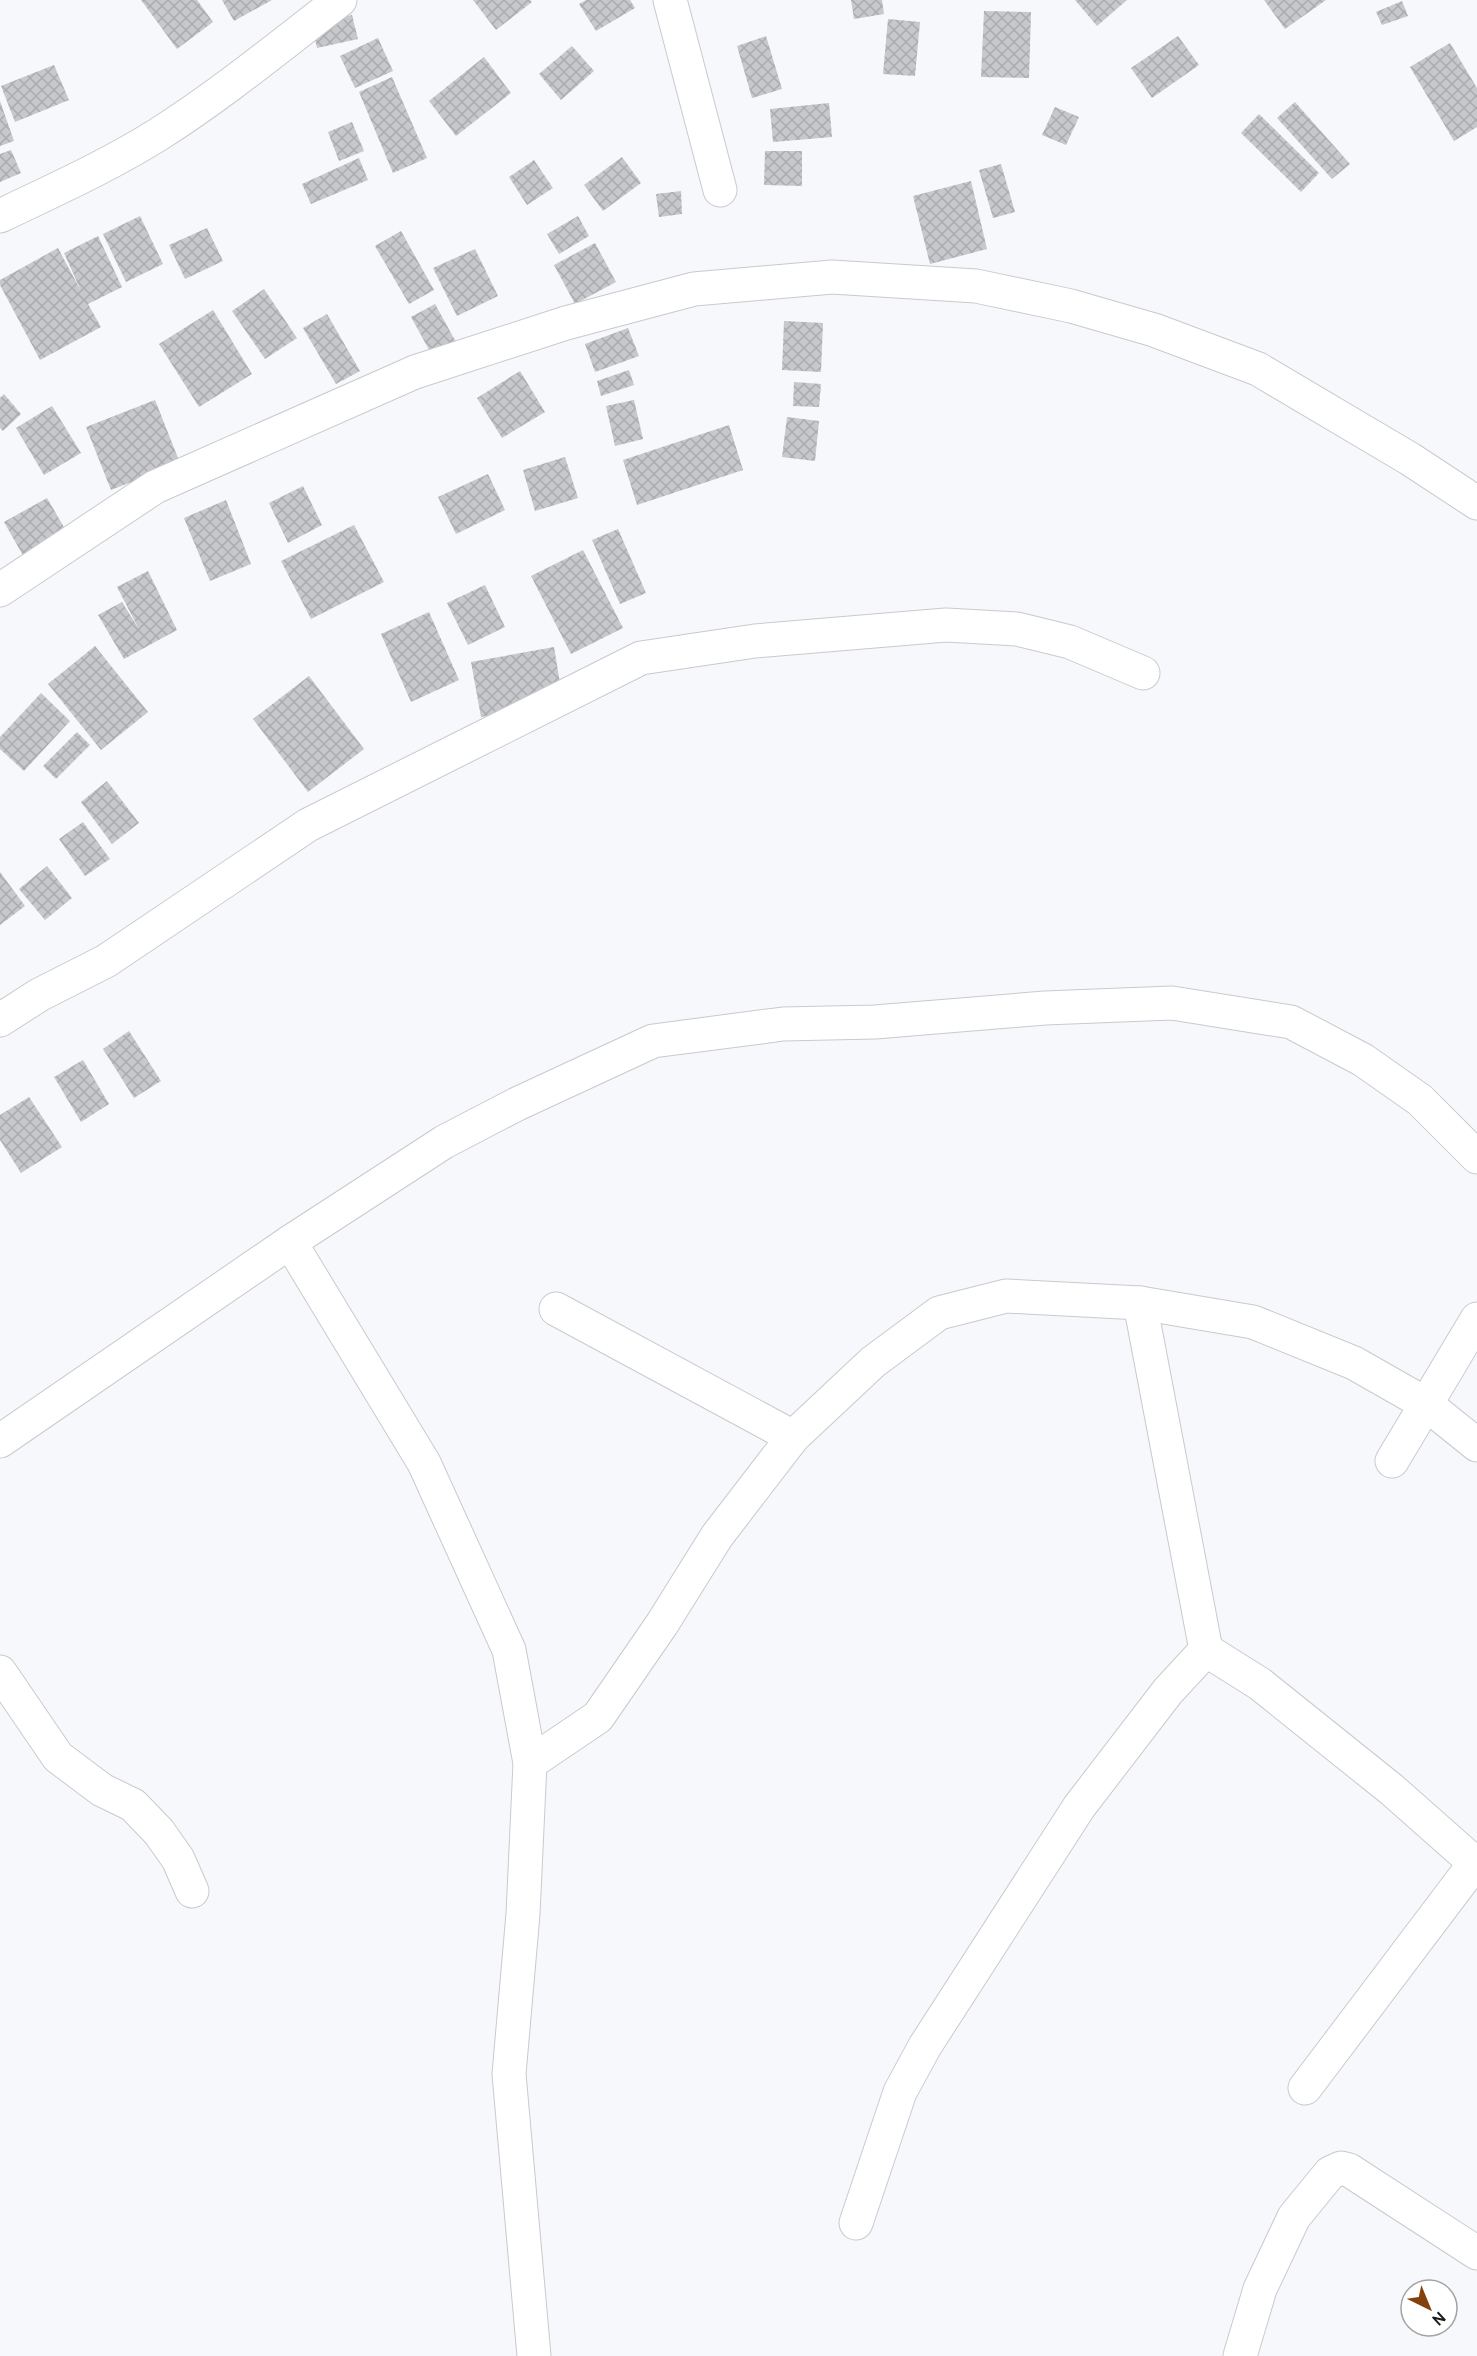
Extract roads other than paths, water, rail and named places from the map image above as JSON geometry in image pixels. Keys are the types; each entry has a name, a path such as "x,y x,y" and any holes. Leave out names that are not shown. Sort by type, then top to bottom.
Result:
{"street":[{"path":"0,216 99,168 158,134 226,88 340,0"},
{"path":"670,0 720,190"},
{"path":"0,590 155,487 415,372 566,323 694,289 832,277 976,286 1071,306 1154,330 1258,369 1410,459 1477,503"},
{"path":"0,1020 39,995 106,961 308,825 641,658 755,641 946,625 1017,629 1070,642 1143,673"},
{"path":"0,1441 290,1242 444,1142 517,1104 652,1041 783,1024 875,1022 1045,1008 1172,1003 1291,1022 1363,1060 1419,1100 1477,1157"},
{"path":"290,1242 428,1474 509,1650 530,1764 523,1914 509,2074 534,2356"},
{"path":"530,1764 598,1717 663,1624 717,1536 793,1437 873,1362 939,1314 1006,1296 1140,1303 1253,1322 1354,1363 1426,1404 1477,1445"},
{"path":"1140,1303 1206,1650 1260,1683 1390,1789 1476,1864 1305,2088"},
{"path":"556,1309 793,1437"},
{"path":"1392,1461 1477,1319"},
{"path":"856,2223 900,2092 925,2046 1079,1807 1168,1691 1206,1650"},
{"path":"0,1672 58,1757 102,1790 133,1805 159,1832 178,1858 192,1891"},
{"path":"1240,2356 1260,2289 1294,2217 1330,2173 1341,2168 1349,2170 1477,2253"}]}
